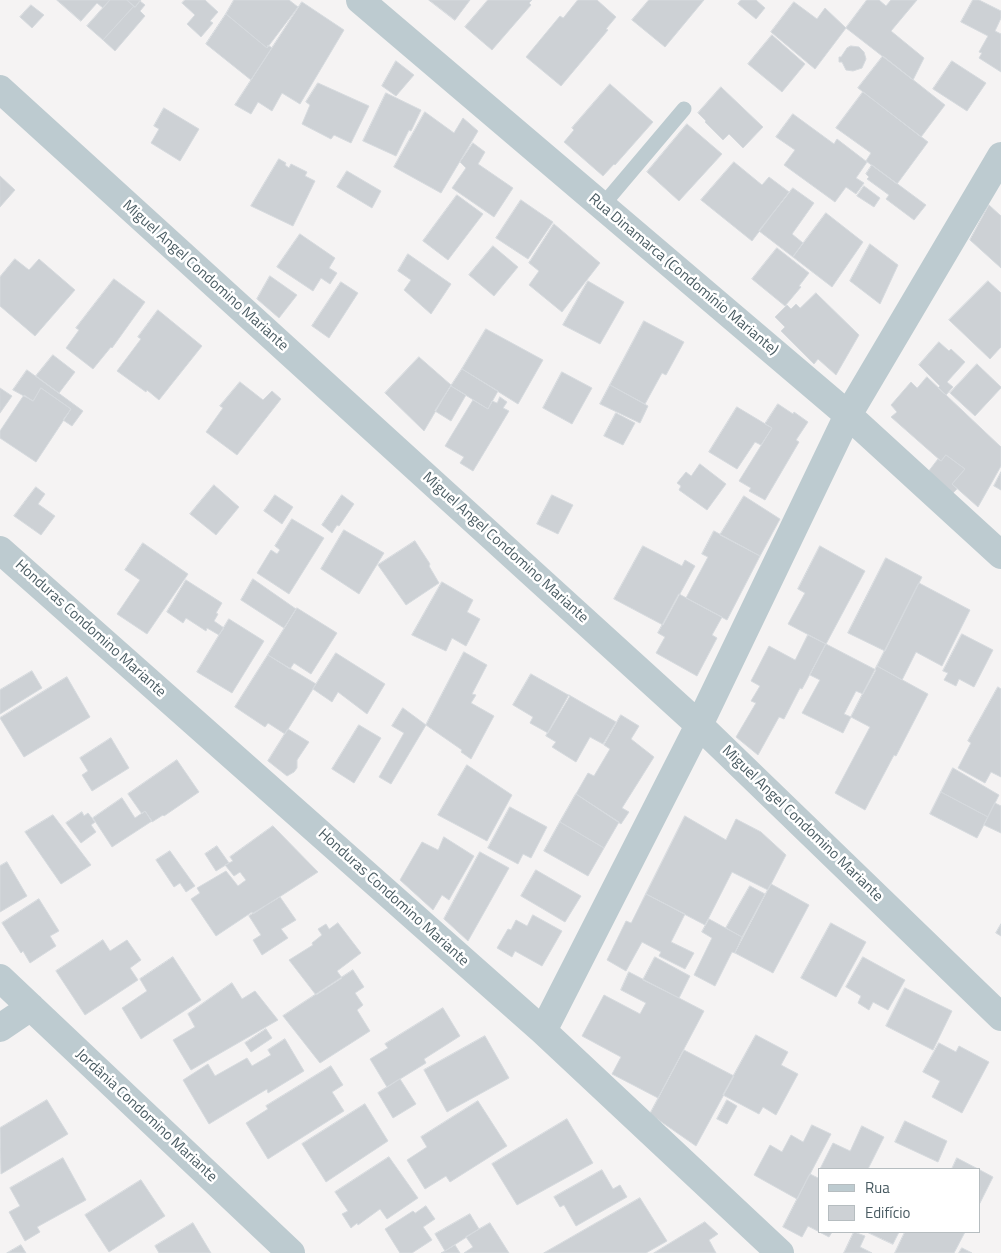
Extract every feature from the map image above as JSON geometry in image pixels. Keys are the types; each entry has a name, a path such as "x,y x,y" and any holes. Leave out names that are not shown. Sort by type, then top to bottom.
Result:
{"street":[{"name":"Rua Dinamarca (Condomínio Mariante)","path":"360,0 848,415 1001,555"},
{"name":"Miguel Angel Condomino Mariante","path":"0,89 699,725 1001,1017"},
{"path":"543,1031 699,725 848,415 1001,156"},
{"name":"Honduras Condomino Mariante","path":"0,550 543,1031 780,1253"},
{"name":"Jordânia Condomino Mariante","path":"0,978 291,1253"},
{"path":"0,1028 31,1007"}],"lane":[{"path":"602,206 684,109"}],"building":[{"path":"57,0 110,0 103,8 97,3 81,21"},
{"path":"110,0 127,0 134,6 103,40 87,26"},
{"path":"127,0 141,0 135,7"},
{"path":"185,0 205,0 218,12 210,21 213,23 201,37 187,24 195,15 182,3"},
{"path":"234,0 289,0 298,7 267,48 226,14"},
{"path":"429,0 470,0 455,20"},
{"path":"488,0 532,0 529,3 531,5 492,50 465,27"},
{"path":"578,0 597,0 616,17 606,29 608,30 561,86 526,57 560,16 563,18"},
{"path":"649,0 704,0 665,47 632,20"},
{"path":"741,0 756,0 765,8 756,19 738,4"},
{"path":"867,0 879,0 886,6 891,0 917,0 891,31 924,58 913,80 846,28"},
{"path":"973,0 979,0 1001,11 1001,18 995,31 1001,34 1001,72 979,58 982,53 979,52 988,36 961,22"},
{"path":"140,1 145,5 140,11 145,16 115,51 103,40"},
{"path":"302,2 344,30 300,104 282,93 272,111 258,102 251,114 235,105"},
{"path":"794,2 817,19 825,8 846,28 815,69 771,32"},
{"path":"31,5 44,15 32,28 20,17"},
{"path":"226,14 267,48 268,45 272,48 251,80 206,44"},
{"path":"772,35 805,64 782,92 748,64"},
{"path":"851,46 859,47 864,52 866,59 862,68 853,71 846,70 842,62 839,62 839,57"},
{"path":"883,56 945,105 921,137 858,88"},
{"path":"396,61 414,75 396,96 382,86"},
{"path":"952,61 986,83 967,111 933,89"},
{"path":"318,83 369,106 351,143 334,135 331,139 302,124 310,105 306,102"},
{"path":"610,84 653,122 603,176 564,142 574,130 572,128"},
{"path":"721,87 763,127 743,148 729,134 723,140 698,113"},
{"path":"863,92 928,142 897,184 866,161 871,153 836,128"},
{"path":"386,93 421,110 396,156 363,141"},
{"path":"164,108 199,129 180,161 151,143 159,129 154,126"},
{"path":"425,112 454,133 463,118 478,131 441,193 394,167"},
{"path":"793,114 834,144 837,139 867,162 856,178 864,183 856,194 846,187 835,202 784,165 795,150 776,137"},
{"path":"687,124 722,154 679,201 647,172"},
{"path":"473,143 485,152 478,164 513,188 494,217 452,188 466,168 460,162"},
{"path":"279,159 286,163 285,165 289,168 291,164 307,172 305,176 315,181 293,226 251,206"},
{"path":"734,162 762,185 769,177 789,192 752,241 701,200"},
{"path":"872,165 926,205 914,220 886,199 889,195 867,179 869,177 866,174"},
{"path":"347,171 381,191 372,208 337,187"},
{"path":"0,176 15,190 0,207"},
{"path":"864,186 880,198 874,207 857,196"},
{"path":"793,188 814,203 792,234 803,243 793,257 759,231"},
{"path":"457,195 483,214 448,260 423,241"},
{"path":"521,200 553,222 528,259 496,238"},
{"path":"989,205 1001,216 1001,268 970,240"},
{"path":"826,213 863,242 832,287 793,257"},
{"path":"554,224 600,263 562,312 529,285 539,271 529,263"},
{"path":"300,234 335,258 329,268 337,273 330,284 321,278 313,291 277,267"},
{"path":"870,244 898,265 880,304 850,281"},
{"path":"493,246 518,267 494,296 469,275"},
{"path":"777,248 809,273 799,286 801,287 785,306 752,279"},
{"path":"408,254 451,284 431,314 404,290 411,280 398,271"},
{"path":"15,259 29,270 39,259 75,290 35,336 0,306 0,277"},
{"path":"270,276 297,295 279,318 257,299"},
{"path":"114,279 145,302 112,348 93,369 66,348 79,330 76,328"},
{"path":"588,281 624,302 600,344 563,325"},
{"path":"988,281 1001,293 1001,347 990,359 949,320"},
{"path":"341,282 358,293 329,338 312,326"},
{"path":"816,293 859,335 836,375 818,359 814,364 781,331 785,327 775,317 787,305 791,309 796,304 800,308"},
{"path":"158,310 202,346 159,400 117,371 141,339 138,337"},
{"path":"644,321 684,342 666,375 662,373 645,404 610,385"},
{"path":"486,329 543,360 518,404 462,369"},
{"path":"939,342 949,351 951,349 965,362 947,382 953,387 946,395 938,388 940,386 919,365"},
{"path":"53,355 75,372 59,393 36,376"},
{"path":"419,357 451,385 424,431 385,393"},
{"path":"977,364 1001,388 975,416 950,393"},
{"path":"462,369 498,391 488,409 451,386"},
{"path":"27,370 83,411 72,426 63,420 71,409 41,388 33,401 13,390"},
{"path":"562,372 592,388 572,424 543,408"},
{"path":"927,377 1001,447 1001,466 978,507 952,484 965,469 946,455 941,461 891,417 897,412 891,405 911,382 917,388"},
{"path":"240,382 263,400 272,391 281,399 237,455 206,432 223,408 220,406"},
{"path":"610,385 648,406 640,423 600,404"},
{"path":"451,386 466,395 451,421 435,411"},
{"path":"0,388 12,396 0,413"},
{"path":"41,388 71,409 36,462 0,438 0,431 24,395 33,401"},
{"path":"500,397 507,402 503,408 509,411 473,471 460,463 464,457 445,446 473,400 488,409 492,401 497,403"},
{"path":"778,404 808,422 796,440 799,442 765,500 749,491 751,488 739,481 772,428 765,424"},
{"path":"737,407 772,428 761,445 755,442 737,469 709,452"},
{"path":"616,413 635,423 623,445 604,436"},
{"path":"946,455 965,469 952,484 957,489 953,493 928,472 938,459 941,461"},
{"path":"700,464 726,484 707,510 679,490 681,486 677,483 686,472 691,476"},
{"path":"1001,472 1001,490 994,486"},
{"path":"214,485 239,507 216,535 190,514"},
{"path":"36,487 45,494 38,504 55,516 41,535 14,516"},
{"path":"275,495 293,507 282,524 264,511"},
{"path":"342,495 354,504 332,533 322,525"},
{"path":"552,495 573,505 558,534 537,524"},
{"path":"744,496 780,519 760,556 720,535"},
{"path":"292,519 324,538 289,594 257,573 271,550 277,554 280,550 275,546"},
{"path":"344,530 384,553 359,594 321,569"},
{"path":"714,531 760,556 727,620 686,598 708,557 702,554"},
{"path":"415,541 430,564 429,566 439,583 406,605 378,565"},
{"path":"143,543 188,574 147,634 117,614 140,580 125,570"},
{"path":"643,546 682,566 685,560 695,566 663,625 614,599"},
{"path":"820,546 865,571 826,644 788,624 805,593 798,589"},
{"path":"886,558 922,577 885,651 848,633"},
{"path":"253,579 296,609 284,628 241,600"},
{"path":"186,580 222,603 214,621 224,628 219,635 207,628 206,631 186,618 183,623 167,612"},
{"path":"442,582 473,600 467,612 480,619 466,646 452,638 446,651 412,635"},
{"path":"919,583 970,610 942,666 916,652 902,680 877,666"},
{"path":"679,594 722,617 712,635 717,638 697,676 656,653 665,637 658,633"},
{"path":"297,608 337,633 311,674 294,663 290,669 268,655"},
{"path":"229,619 264,641 232,693 197,672"},
{"path":"962,634 993,650 974,687 959,679 956,686 944,680 948,673 943,671"},
{"path":"808,635 826,644 784,719 779,717 758,755 736,737 756,703 751,701 760,686 751,681 769,646 795,660"},
{"path":"826,644 876,670 863,694 856,691 844,714 851,717 843,733 802,713 820,680 810,675"},
{"path":"464,652 487,665 472,694 476,695 471,703 494,716 471,759 461,752 462,750 426,725"},
{"path":"336,653 385,684 367,714 338,692 332,702 313,689"},
{"path":"268,655 316,684 285,734 268,723 265,727 235,707"},
{"path":"877,666 928,694 865,810 835,793 870,727 851,717"},
{"path":"32,671 42,688 0,714 0,690"},
{"path":"531,674 570,696 548,733 530,723 533,717 513,705"},
{"path":"67,677 90,717 24,757 0,718"},
{"path":"998,687 1001,689 1001,777 991,772 985,783 958,768 971,743 968,741"},
{"path":"569,695 616,722 603,744 590,737 576,762 552,747 556,742 546,736"},
{"path":"403,708 426,725 391,784 379,777 404,733 392,726"},
{"path":"621,715 639,726 631,739 654,757 622,808 629,812 621,824 576,794 588,773 594,776 610,749 604,745"},
{"path":"359,725 381,738 354,783 332,769"},
{"path":"288,729 309,742 297,760 297,768 287,776 268,761"},
{"path":"111,738 129,768 92,791 82,775 88,771 80,758"},
{"path":"177,760 199,792 152,822 145,811 142,814 128,794"},
{"path":"467,765 512,795 487,841 438,815"},
{"path":"953,768 999,795 988,817 941,792"},
{"path":"941,792 988,817 977,838 930,814"},
{"path":"576,794 619,822 604,848 560,822"},
{"path":"122,798 135,818 145,811 152,821 112,847 93,818"},
{"path":"995,803 1001,806 1001,833 984,825"},
{"path":"510,807 547,827 531,858 523,854 518,864 488,848"},
{"path":"82,812 84,816 88,813 95,822 91,825 96,832 81,843 66,823"},
{"path":"53,815 91,865 61,884 25,832"},
{"path":"685,816 726,840 736,819 761,832 786,855 768,890 732,872 705,925 646,894"},
{"path":"560,822 604,848 588,876 544,851"},
{"path":"273,826 318,872 216,936 191,899 200,893 197,888 226,871 238,886 246,880 240,872 234,876 225,865 233,861 230,857"},
{"path":"444,837 474,856 449,900 442,895 433,910 400,880 422,842 438,850"},
{"path":"217,846 229,863 216,871 205,854"},
{"path":"170,851 195,886 186,892 180,883 174,887 156,860"},
{"path":"480,852 509,868 468,941 444,919"},
{"path":"7,862 27,896 0,912 0,866"},
{"path":"536,870 581,896 565,922 521,896"},
{"path":"771,884 809,905 773,973 735,953"},
{"path":"750,886 765,894 742,937 726,928"},
{"path":"646,894 685,914 671,942 694,953 685,969 659,956 661,952 642,942 626,971 607,960 626,921 631,923"},
{"path":"280,897 296,920 281,929 288,938 262,955 253,940 261,935 249,916"},
{"path":"39,899 59,931 50,936 56,946 30,963 23,951 21,953 2,923"},
{"path":"533,915 562,931 542,966 515,951 512,957 497,948 508,929 511,930 516,920 527,926"},
{"path":"709,919 742,937 735,953 732,952 715,986 694,975 712,938 702,932"},
{"path":"338,923 361,953 337,971 342,978 316,995 289,960 313,945 312,943 322,935 318,929 326,924 329,929"},
{"path":"831,923 866,942 836,997 801,978"},
{"path":"1001,924 1001,936 996,933"},
{"path":"103,940 110,951 127,940 141,960 130,968 138,980 85,1015 56,971"},
{"path":"173,957 201,1000 141,1039 122,1008 147,991 140,979"},
{"path":"655,957 690,976 679,998 643,980"},
{"path":"863,957 905,980 888,1010 873,1002 869,1010 858,1003 861,996 846,987"},
{"path":"353,970 364,987 355,993 363,1005 357,1010 370,1031 320,1063 283,1016"},
{"path":"629,972 704,1011 658,1098 612,1074 621,1057 582,1036 604,995 640,1014 646,1003 621,990"},
{"path":"232,983 242,999 255,991 278,1020 191,1070 173,1040 195,1027 188,1014"},
{"path":"905,988 952,1011 933,1050 886,1026"},
{"path":"443,1008 460,1036 424,1059 426,1063 387,1087 370,1059 388,1048 385,1044"},
{"path":"266,1029 272,1038 251,1052 245,1043"},
{"path":"756,1035 788,1052 781,1065 798,1074 776,1115 763,1107 759,1114 723,1095"},
{"path":"485,1036 509,1078 447,1112 424,1070"},
{"path":"285,1039 304,1071 268,1093 267,1089 209,1124 183,1080 208,1064 215,1076 247,1058 252,1066 271,1055 268,1050"},
{"path":"939,1043 956,1052 959,1046 989,1062 962,1113 932,1097 940,1081 923,1072"},
{"path":"684,1050 734,1076 696,1146 650,1114"},
{"path":"331,1066 343,1085 332,1092 344,1111 268,1159 246,1123 268,1109 266,1106"},
{"path":"400,1079 416,1104 393,1118 378,1093"},
{"path":"47,1100 68,1134 1,1174 0,1128"},
{"path":"727,1100 737,1106 727,1124 717,1119"},
{"path":"478,1101 507,1146 450,1182 446,1176 425,1189 407,1160 427,1147 421,1137"},
{"path":"365,1104 388,1141 326,1182 302,1144"},
{"path":"567,1119 593,1163 517,1205 492,1164"},
{"path":"905,1121 947,1141 938,1162 895,1142"},
{"path":"812,1125 831,1134 797,1199 754,1175 770,1145 782,1152 791,1135 803,1142"},
{"path":"862,1126 884,1137 868,1168 820,1168 833,1143 850,1151"},
{"path":"389,1157 418,1198 387,1219 380,1209 351,1228 342,1214 348,1211 335,1192"},
{"path":"63,1158 86,1200 37,1227 40,1232 25,1241 9,1212 20,1206 10,1188"},
{"path":"957,1158 976,1168 952,1168"},
{"path":"602,1170 613,1189 620,1185 627,1197 576,1226 564,1205 560,1207 554,1197"},
{"path":"981,1171 993,1177 981,1201"},
{"path":"810,1174 818,1178 818,1231 808,1226 802,1237 783,1227"},
{"path":"141,1180 165,1216 109,1252 85,1215"},
{"path":"640,1198 667,1241 646,1253 544,1253"},
{"path":"426,1206 435,1219 423,1227 432,1240 412,1253 400,1253 385,1229 413,1211 415,1213"},
{"path":"470,1214 479,1229 445,1251 435,1234"},
{"path":"705,1222 718,1234 709,1240 716,1253 654,1253"},
{"path":"193,1223 211,1253 159,1253 155,1246"},
{"path":"490,1223 509,1253 464,1253 473,1247 466,1237"},
{"path":"821,1233 831,1233 829,1237"},
{"path":"854,1233 857,1233 865,1236 860,1247 872,1253 844,1253"},
{"path":"869,1233 898,1233 893,1244"},
{"path":"905,1233 964,1233 954,1253 895,1253"},
{"path":"21,1245 26,1253 7,1253"},
{"path":"455,1245 460,1253 441,1253 445,1251"},
{"path":"962,1248 972,1253 959,1253"}]}
